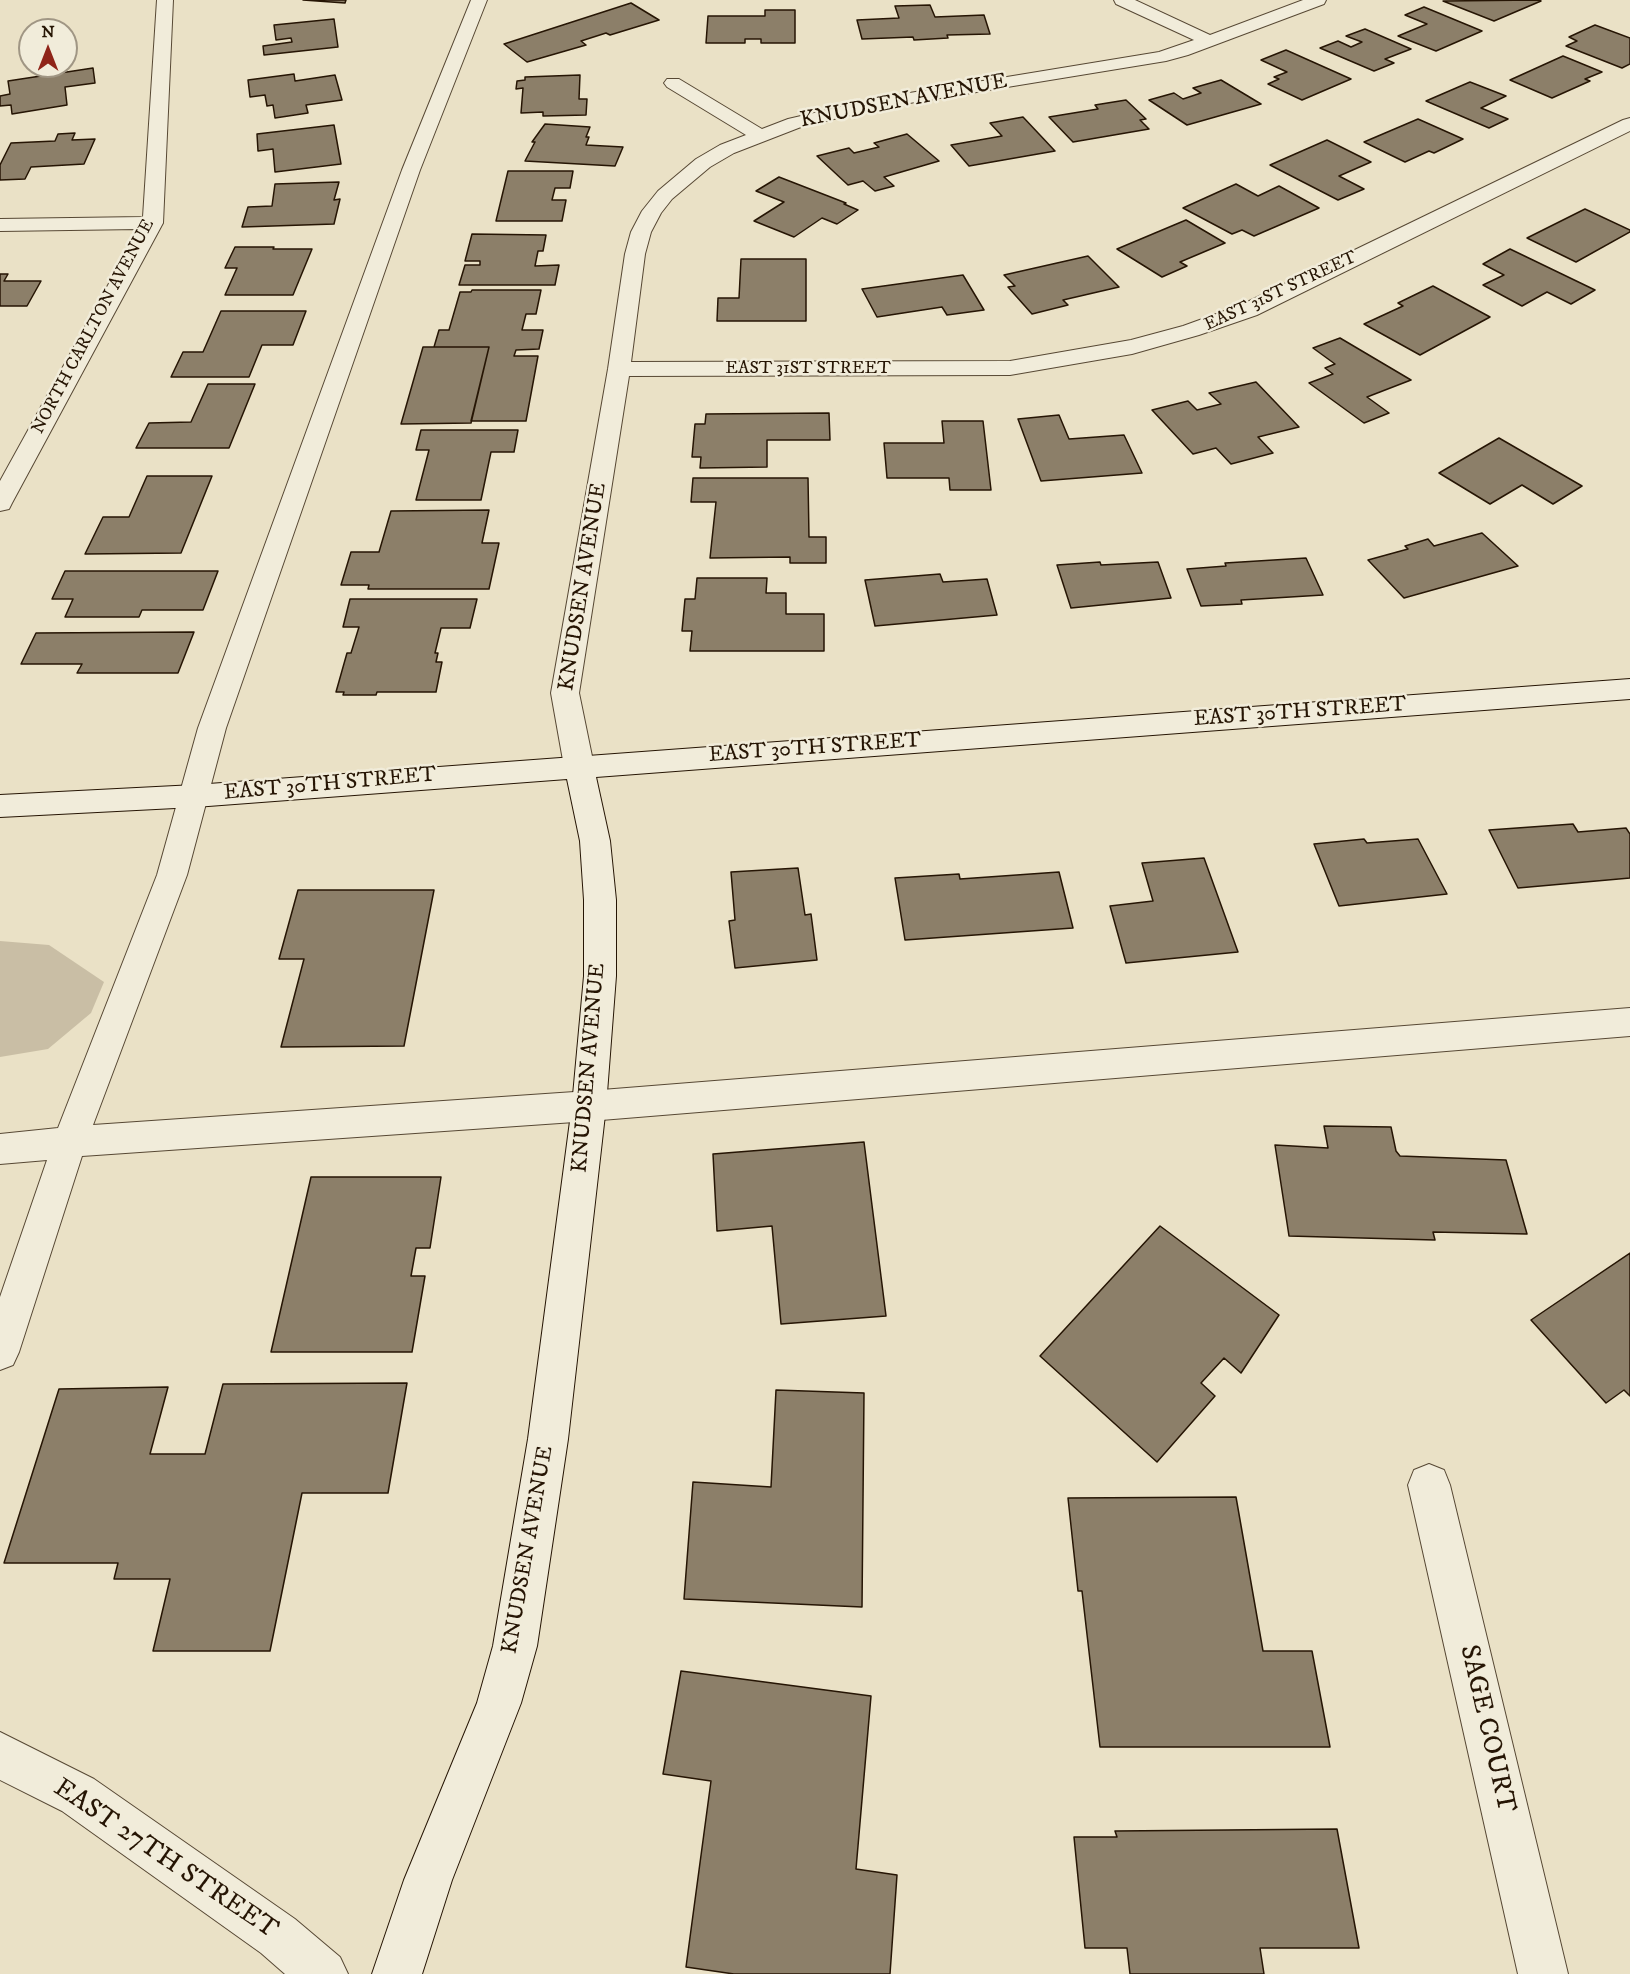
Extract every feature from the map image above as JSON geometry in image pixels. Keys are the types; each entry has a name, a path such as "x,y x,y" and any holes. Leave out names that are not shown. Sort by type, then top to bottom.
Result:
{"street":[{"name":"NORTH CARLTON AVENUE","path":"0,503 153,223 165,0"},
{"path":"1122,0 1209,41"},
{"name":"KNUDSEN AVENUE","path":"397,1974 428,1880 499,1703 515,1646 548,1439 589,1106 600,975 600,900 595,841 565,693 619,369 635,254 641,232 652,211 673,188 703,163 759,135 840,111 1160,57 1318,0"},
{"path":"673,83 759,135"},
{"name":"EAST 31ST STREET","path":"619,369 1010,368 1060,362 1167,340 1203,329 1249,310 1630,124"},
{"path":"0,225 153,223"},
{"name":"EAST 30TH STREET","path":"0,806 195,796 1630,689"},
{"name":"SAGE COURT","path":"1429,1485 1543,1974"},
{"name":"EAST 27TH STREET","path":"0,1755 78,1795 278,1936 323,1974"}],"lane":[{"path":"0,1352 70,1142 172,875 216,717 411,170 479,0"},
{"path":"0,1149 70,1142 589,1106 1630,1022"}],"shaded area":[{"path":"0,941 49,945 104,982 91,1013 48,1049 0,1057"}],"building":[{"path":"303,0 346,0 345,3"},
{"path":"1443,1 1541,1 1494,21"},
{"path":"631,3 659,20 610,35 606,33 581,41 586,45 527,62 504,44"},
{"path":"930,5 935,17 984,15 990,34 947,35 948,38 914,40 913,37 862,39 857,20 899,18 895,6"},
{"path":"1424,7 1482,31 1436,51 1398,36 1427,24 1405,15"},
{"path":"765,10 795,10 795,43 761,43 761,39 745,39 745,43 706,43 708,16 765,16"},
{"path":"334,19 338,47 264,55 263,46 292,42 291,38 276,40 274,25"},
{"path":"1595,25 1630,38 1630,64 1622,68 1566,46 1577,41 1569,37"},
{"path":"1365,29 1411,49 1385,59 1394,63 1374,71 1320,48 1338,41 1351,47 1362,42 1346,36"},
{"path":"1286,50 1351,79 1302,100 1268,84 1279,79 1274,77 1287,72 1261,60"},
{"path":"1563,56 1602,72 1585,79 1590,81 1552,98 1510,80"},
{"path":"93,68 95,83 65,87 67,105 12,114 11,105 0,106 0,96 10,94 8,81 28,78 78,78 78,70"},
{"path":"294,74 295,81 335,75 342,100 306,105 308,113 275,118 273,105 267,106 265,95 250,97 248,80"},
{"path":"580,75 579,99 587,99 586,115 543,116 543,112 521,113 523,88 516,89 517,81 525,80 525,77"},
{"path":"1221,80 1261,104 1187,125 1149,100 1174,93 1183,99 1201,93 1193,88"},
{"path":"1470,82 1506,96 1481,108 1508,119 1489,128 1426,101"},
{"path":"1126,100 1146,119 1140,120 1149,129 1073,142 1049,117 1098,109 1095,105"},
{"path":"1023,117 1055,151 969,166 951,145 1002,136 990,123"},
{"path":"1418,119 1463,139 1434,153 1429,151 1405,162 1364,142"},
{"path":"545,124 590,127 586,145 623,147 615,166 525,161 535,142 532,142"},
{"path":"334,125 341,164 275,172 273,149 258,151 257,134"},
{"path":"75,133 72,140 95,139 84,164 31,167 25,179 0,180 0,165 11,143 55,141 58,134"},
{"path":"907,134 939,161 884,177 894,186 875,191 863,181 848,185 817,156 849,148 854,153 879,147 874,143"},
{"path":"1327,140 1371,162 1339,176 1364,189 1338,200 1270,165"},
{"path":"508,171 573,171 570,188 555,188 552,200 566,200 562,221 496,221"},
{"path":"779,177 846,203 844,204 858,210 837,224 822,218 794,237 754,221 784,202 756,191"},
{"path":"339,182 334,200 340,199 334,224 242,227 248,207 272,206 275,184"},
{"path":"1236,184 1258,196 1279,186 1319,208 1254,236 1242,230 1232,234 1183,208"},
{"path":"1585,209 1630,232 1576,262 1527,238"},
{"path":"1186,220 1225,243 1180,262 1187,266 1162,277 1117,249"},
{"path":"472,234 546,235 543,251 538,251 535,266 559,265 555,285 459,285 465,265 480,265 480,261 465,261"},
{"path":"235,247 312,249 293,295 225,295 237,268 225,268"},
{"path":"1510,249 1595,290 1571,304 1547,292 1522,306 1483,285 1504,275 1483,264"},
{"path":"1088,256 1119,287 1063,300 1068,305 1032,314 1008,287 1015,286 1004,275"},
{"path":"741,259 806,259 806,321 717,321 718,298 739,298"},
{"path":"0,274 8,274 4,281 41,281 27,306 0,306"},
{"path":"963,275 984,310 947,315 942,307 877,317 862,289"},
{"path":"1433,286 1490,317 1420,355 1364,324 1403,306 1398,303"},
{"path":"472,290 541,290 536,314 526,314 522,330 543,330 539,349 516,350 514,356 538,356 526,421 471,421 489,347 434,347 439,330 449,330 460,292 471,292"},
{"path":"221,311 306,311 293,345 262,345 249,377 171,377 183,352 203,352"},
{"path":"1340,338 1411,380 1367,397 1389,413 1364,423 1309,383 1333,374 1325,368 1335,364 1313,348"},
{"path":"423,347 489,347 471,423 401,424"},
{"path":"1256,382 1299,427 1258,437 1273,453 1231,464 1216,448 1193,454 1152,410 1188,401 1197,410 1221,404 1209,393"},
{"path":"208,384 255,384 229,448 136,448 149,423 191,422"},
{"path":"829,413 830,440 767,440 767,467 700,468 701,457 692,457 695,424 705,424 706,414"},
{"path":"1059,415 1069,439 1124,435 1142,473 1041,481 1018,419"},
{"path":"942,421 983,421 991,490 950,490 949,478 887,478 884,443 944,443"},
{"path":"421,430 518,430 514,452 491,452 481,500 416,500 429,450 416,450"},
{"path":"1499,438 1582,486 1553,504 1522,485 1490,504 1439,473"},
{"path":"147,476 212,476 181,553 85,554 103,517 129,517"},
{"path":"693,478 808,478 809,537 826,537 826,563 790,563 790,557 710,558 716,502 691,502"},
{"path":"489,510 482,543 499,543 489,589 368,589 369,585 341,585 351,552 379,552 391,511"},
{"path":"1482,533 1518,566 1404,598 1368,560 1408,549 1405,546 1428,539 1434,546"},
{"path":"1306,558 1323,595 1241,600 1242,604 1201,606 1187,569 1226,566 1225,563"},
{"path":"1100,562 1101,565 1158,562 1171,598 1071,608 1057,565"},
{"path":"65,571 218,571 203,610 142,610 139,617 65,617 73,599 52,599"},
{"path":"940,574 943,582 987,579 997,615 875,626 865,580"},
{"path":"697,578 767,578 766,593 786,593 786,614 824,614 824,651 690,651 692,631 682,631 685,599 695,599"},
{"path":"350,599 477,599 470,628 441,628 435,653 438,653 436,662 442,662 436,692 377,692 376,695 343,695 344,692 336,692 347,653 351,653 359,627 343,627"},
{"path":"194,632 178,673 77,673 82,664 21,664 36,633"},
{"path":"1573,824 1578,832 1626,828 1630,834 1630,878 1518,888 1489,830"},
{"path":"1364,839 1367,843 1418,839 1447,894 1339,906 1314,844"},
{"path":"1204,858 1238,952 1126,963 1110,906 1153,901 1142,863"},
{"path":"798,868 805,915 811,914 817,960 735,968 729,921 735,920 731,872"},
{"path":"1059,872 1073,928 905,940 895,878 959,874 960,879"},
{"path":"298,890 434,890 404,1046 281,1047 304,959 279,959"},
{"path":"1324,1126 1391,1127 1396,1151 1400,1156 1506,1160 1527,1234 1433,1232 1435,1240 1289,1236 1275,1145 1328,1148"},
{"path":"864,1142 886,1316 781,1324 772,1226 717,1231 713,1154"},
{"path":"311,1177 441,1177 430,1248 416,1248 411,1276 425,1276 412,1352 271,1352"},
{"path":"1160,1226 1279,1315 1241,1373 1224,1358 1201,1383 1215,1396 1157,1462 1040,1356"},
{"path":"1630,1253 1630,1396 1624,1390 1606,1403 1531,1320"},
{"path":"407,1383 388,1493 302,1493 270,1651 153,1651 170,1579 114,1579 118,1563 4,1563 59,1389 168,1387 150,1454 205,1454 223,1384"},
{"path":"776,1390 864,1393 862,1607 684,1599 693,1482 771,1487"},
{"path":"1236,1497 1263,1651 1312,1651 1330,1747 1100,1747 1082,1591 1078,1591 1068,1498"},
{"path":"681,1671 871,1696 856,1869 897,1875 890,1974 734,1974 686,1967 711,1781 663,1774"},
{"path":"1337,1829 1359,1948 1260,1948 1264,1974 1130,1974 1127,1948 1085,1948 1074,1837 1117,1837 1115,1831"}]}
